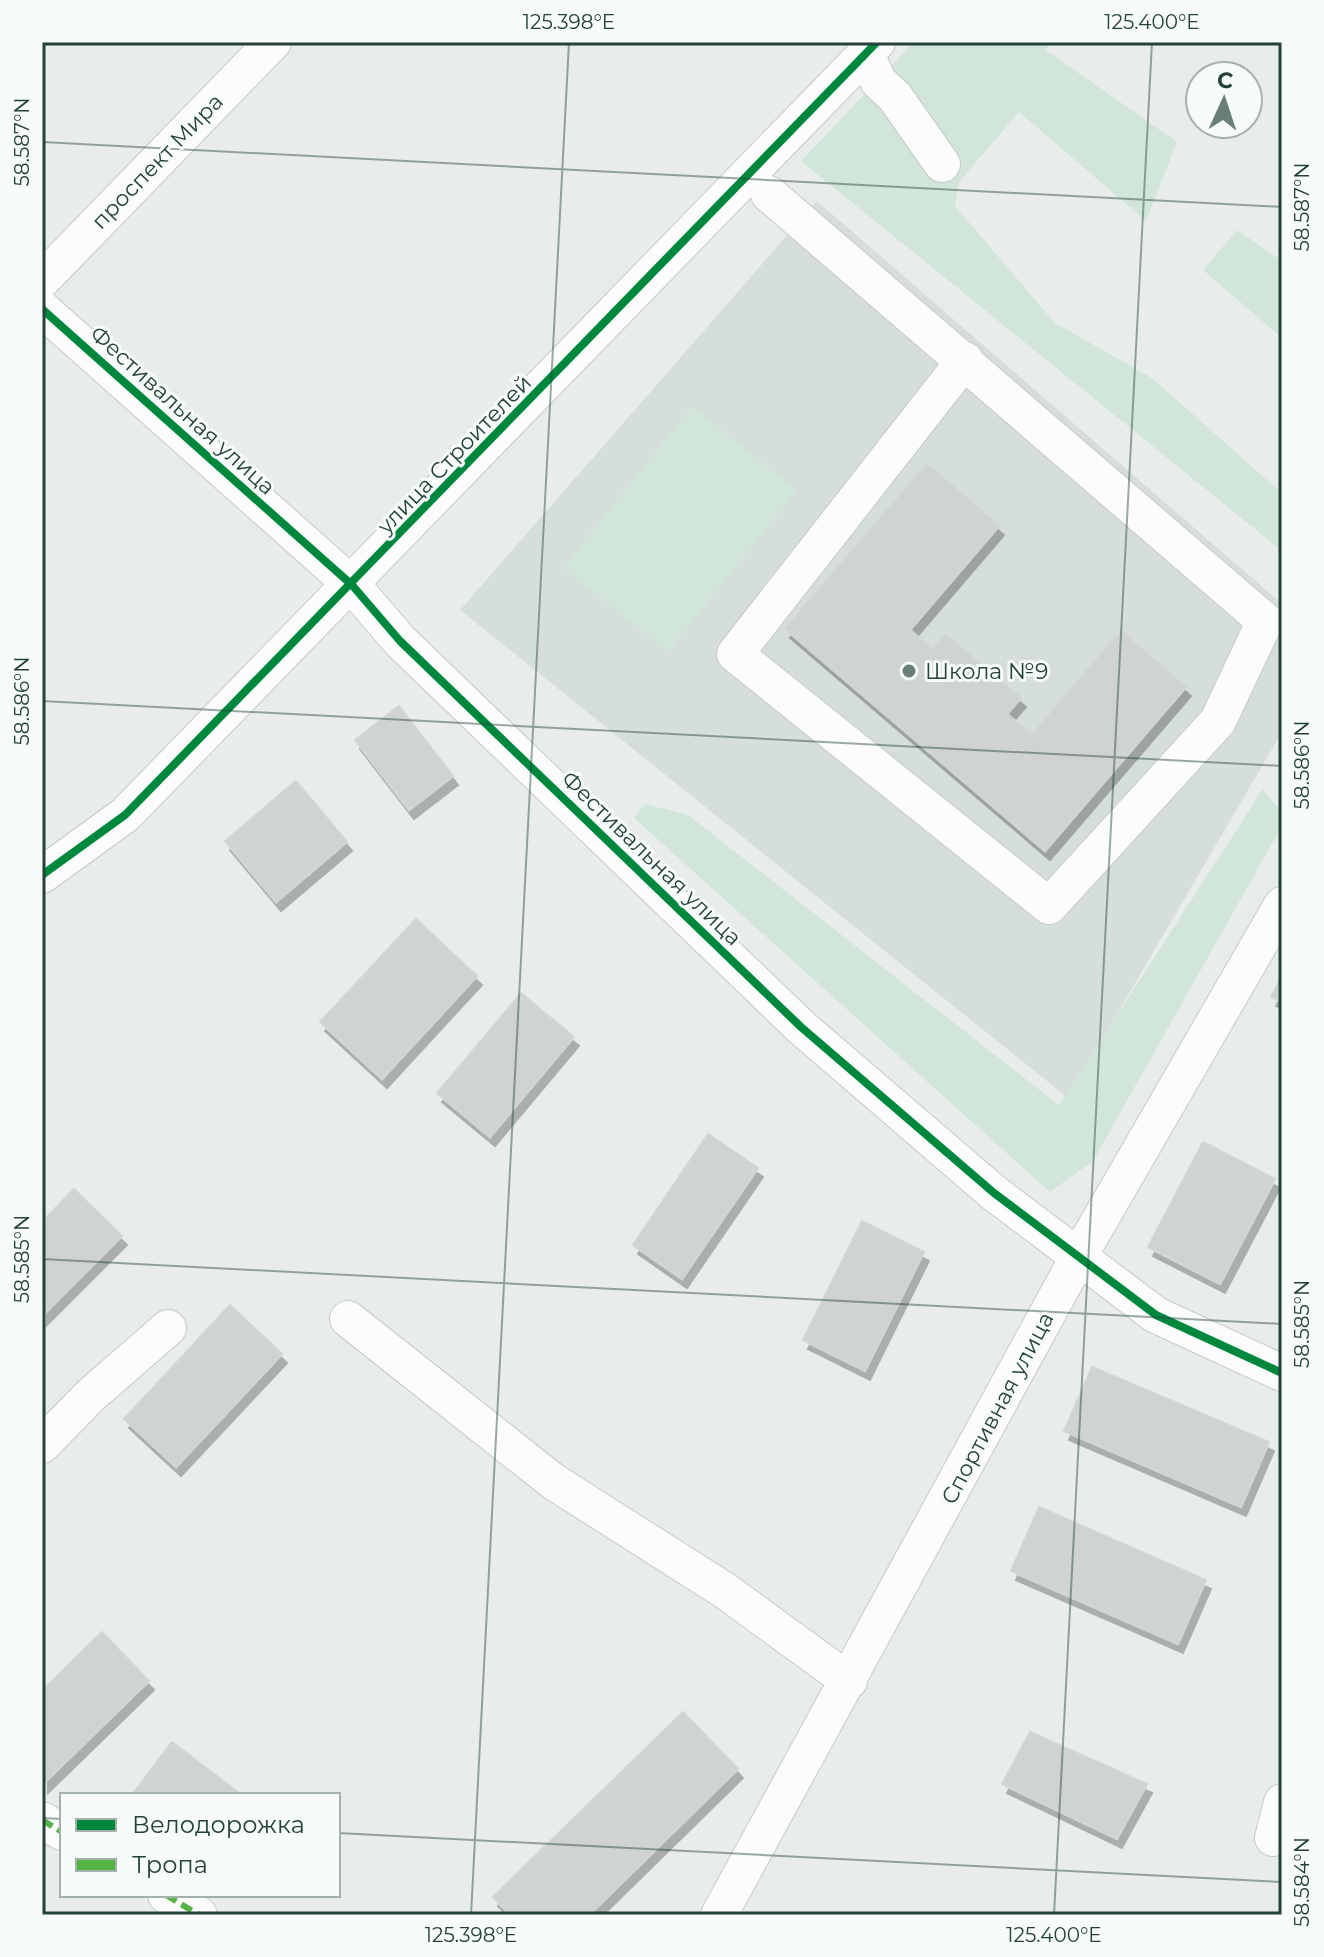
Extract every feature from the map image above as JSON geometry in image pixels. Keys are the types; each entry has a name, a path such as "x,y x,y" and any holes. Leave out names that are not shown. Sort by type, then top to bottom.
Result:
{"street":[{"name":"проспект Мира","path":"42,280 273,42"},
{"path":"872,48 878,81 895,97 942,164"},
{"name":"улица Строителей","path":"42,875 125,815 872,48"},
{"path":"769,194 965,360 1274,626 1218,721 1049,906 735,654 965,360"},
{"name":"Фестивальная улица","path":"42,309 352,585 400,641 801,1027 994,1193 1156,1315 1282,1373"},
{"name":"Спортивная улица","path":"719,1915 1079,1256 1282,905"},
{"path":"348,1319 554,1482 724,1590 849,1681"},
{"path":"42,1445 91,1395 168,1328"},
{"path":"1273,1838 1282,1802"},
{"path":"42,1820 60,1831"},
{"path":"169,1897 199,1915"}],"shaded area":[{"name":"Школа №9","path":"817,201 1282,604 1282,732 1068,1098 460,610"}],"green space":[{"path":"914,42 1052,42 1046,50 1177,142 1146,221 1019,112 959,182 955,206 1055,323 1152,378 1277,489 1282,485 1282,551 801,161"},
{"path":"1237,230 1282,261 1282,338 1203,270"},
{"path":"692,406 797,490 668,652 563,568"},
{"path":"1263,789 1282,813 1282,826 1093,1161 1050,1192 634,818 645,804 688,815 1059,1105"}],"building":[{"path":"927,464 999,526 910,630 933,650 946,635 1021,698 1007,714 1032,735 1121,631 1186,687 1045,851 785,629"},
{"path":"399,706 453,776 409,810 355,740"},
{"path":"296,781 347,842 276,902 225,841"},
{"path":"416,919 477,976 382,1079 320,1022"},
{"path":"1282,976 1282,1002 1271,997"},
{"path":"521,993 574,1037 490,1137 437,1093"},
{"path":"708,1134 758,1168 682,1279 633,1245"},
{"path":"1203,1142 1275,1179 1220,1284 1148,1247"},
{"path":"74,1189 122,1236 42,1316 42,1222"},
{"path":"862,1221 924,1252 865,1371 803,1340"},
{"path":"230,1305 282,1354 176,1467 124,1419"},
{"path":"1092,1367 1269,1442 1241,1507 1064,1431"},
{"path":"1039,1507 1206,1580 1178,1644 1011,1571"},
{"path":"102,1632 149,1681 43,1784 42,1691"},
{"path":"683,1712 738,1769 589,1915 510,1915 493,1897"},
{"path":"1030,1732 1147,1784 1117,1839 1002,1784"},
{"path":"172,1742 239,1793 134,1793"}],"marked path":[{"path":"42,1820 60,1831"},
{"path":"169,1897 199,1915"}],"cycle path":[{"path":"42,875 125,815 877,42"},
{"path":"42,309 352,585 400,641 801,1027 994,1193 1156,1315 1282,1373"}],"place":[{"name":"Школа №9","path":"909,671"}]}
